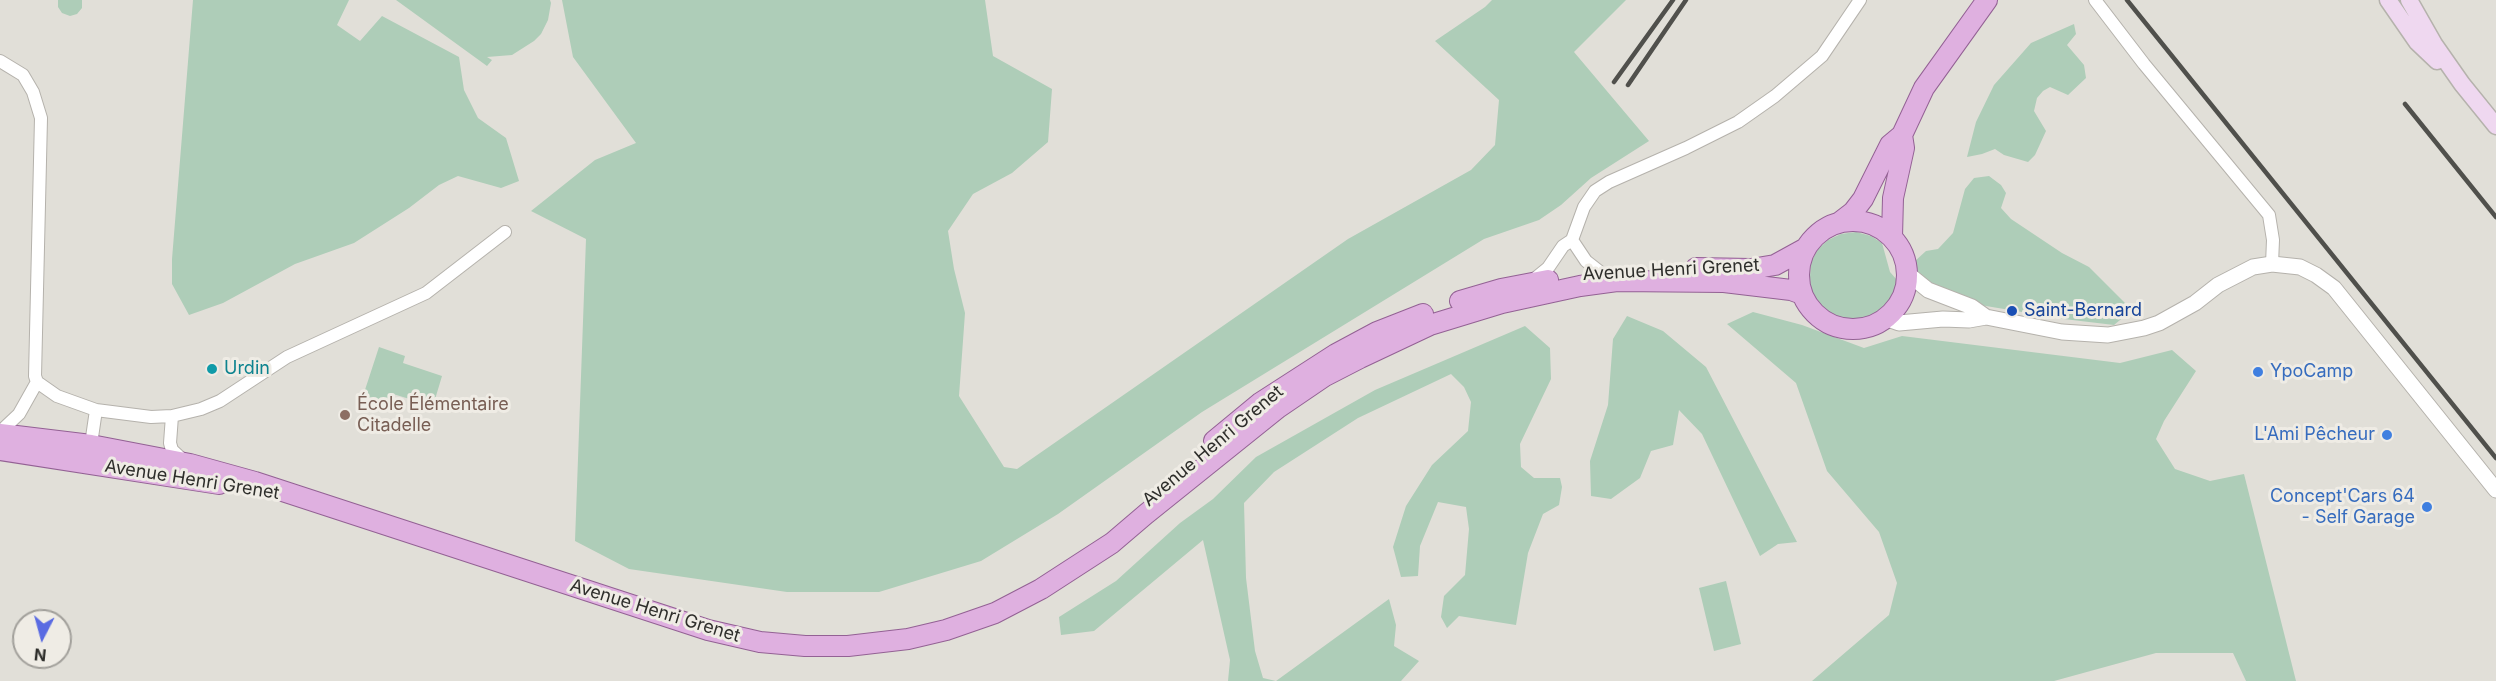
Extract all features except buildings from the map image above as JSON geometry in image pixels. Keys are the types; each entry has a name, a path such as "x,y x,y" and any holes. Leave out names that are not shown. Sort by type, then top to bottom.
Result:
{"main road":[{"path":"1840,222 1859,221 1877,226 1892,237 1903,253 1907,273 1902,298 1895,309 1871,326 1854,329 1838,327 1823,320 1810,308 1802,294 1800,271 1806,248 1821,232 1853,212 1863,199 1890,145 1902,135 1924,88 1987,0"},
{"path":"2388,0 2417,42 2462,84"},
{"path":"2409,0 2434,44 2496,126"},
{"path":"1892,237 1893,198 1904,148 1902,135"},
{"name":"Avenue Henri Grenet","path":"1083,562 1102,540 1260,403 1304,374 1377,332 1461,301 1528,284 1600,272 1680,268 1751,269 1775,265 1806,248"},
{"name":"Avenue Henri Grenet","path":"0,450 90,454 190,465 255,482 708,630 760,642 805,646 848,646 908,639 946,630 994,613 1041,589 1112,543 1278,408 1325,376 1430,325 1502,303 1580,286 1617,281 1724,282 1791,290 1802,294"},
{"name":"Avenue Henri Grenet","path":"0,433 90,454 296,496"}],"street":[{"path":"1528,284 1548,268 1563,246 1572,240 1584,207 1595,191 1608,182 1686,148 1738,122 1775,96 1822,56 1860,0"},
{"path":"2095,0 2144,64 2269,215 2272,264"},
{"path":"0,61 23,75 33,92 41,118 35,356 37,381 19,414 0,433"},
{"path":"37,381 57,396 96,410 151,417 172,416 201,409 220,401 287,357 426,293 505,232"},
{"path":"1572,240 1586,261 1600,272"},
{"path":"1885,318 1899,323 1942,319 1969,320 1986,317 2085,335 2108,335 2144,328 2175,315 2242,271 2272,264 2300,267 2334,288 2496,490"},
{"path":"1907,273 1928,290 1972,307 1986,317"},
{"path":"90,454 96,410"},
{"path":"172,416 170,440 172,450 190,465"}],"green space":[{"path":"58,0 82,0 82,8 77,14 70,16 62,13 58,7"},
{"path":"193,0 349,0 337,25 360,41 382,16 459,57 464,90 478,118 506,138 519,181 501,188 458,176 439,185 409,208 354,243 295,264 223,303 189,315 172,284 172,259"},
{"path":"396,0 550,0 551,3 548,20 541,34 534,41 512,55 487,57 492,60 487,66"},
{"path":"562,0 985,0 993,56 1052,89 1048,142 1012,173 973,194 948,231 954,269 965,313 959,396 1004,467 1017,469 1348,239 1471,170 1495,145 1499,100 1435,41 1492,0 1626,0 1574,52 1649,141 1591,178 1561,205 1539,220 1484,239 1202,412 1058,514 981,561 879,592 787,592 629,569 575,541 586,239 531,211 595,160 636,143 573,57"},
{"path":"2074,24 2076,34 2067,45 2084,65 2086,78 2068,95 2050,87 2037,98 2034,111 2046,131 2035,155 2028,162 2004,155 1995,149 1967,157 1976,122 1994,85 2031,43"},
{"path":"1989,176 2001,185 2006,193 2001,208 2011,219 2062,253 2089,267 2132,310 2114,325 1980,305 1935,288 1916,270 1915,261 1926,251 1938,249 1953,233 1965,189 1974,178"},
{"path":"1856,232 1871,236 1882,243 1890,272 1897,280 1892,297 1883,309 1857,320 1843,319 1829,313 1818,303 1811,290 1810,277 1811,262 1818,249 1828,240 1841,234"},
{"path":"1753,312 1802,325 1864,348 1902,336 2120,363 2172,350 2196,371 2164,421 2156,439 2175,469 2210,481 2244,474 2296,681 2246,681 2233,653 2156,653 2054,681 1812,681 1889,615 1897,583 1879,532 1827,471 1796,383 1727,324"},
{"path":"1627,316 1663,331 1706,367 1797,542 1778,544 1760,556 1702,434 1679,410 1673,445 1651,451 1640,478 1611,499 1591,496 1590,461 1608,405 1613,339"},
{"path":"1525,326 1550,348 1551,379 1520,444 1521,467 1534,478 1560,478 1562,487 1559,505 1543,514 1528,553 1516,625 1459,616 1447,628 1441,617 1444,596 1465,575 1469,529 1466,507 1438,502 1420,546 1418,576 1401,577 1393,547 1406,506 1432,465 1468,431 1471,402 1464,387 1451,374 1358,418 1274,472 1244,503 1246,578 1255,651 1263,678 1276,681 1228,681 1230,660 1203,540 1094,631 1061,635 1059,617 1116,581 1180,523 1213,499 1256,457 1375,390"},
{"path":"379,347 405,356 403,363 442,376 433,406 393,394 389,404 363,396"},
{"path":"1726,581 1741,644 1714,651 1699,588"},
{"path":"1389,599 1396,625 1394,646 1419,661 1401,681 1276,681"}],"railway":[{"path":"1614,82 1673,0"},
{"path":"1628,85 1686,0"},
{"path":"2127,0 2496,458"},
{"path":"2405,104 2496,217"}],"place":[{"name":"Saint-Bernard","path":"2012,311"},
{"name":"Urdin","path":"212,369"},
{"name":"YpoCamp","path":"2258,372"},
{"name":"École Élémentaire Citadelle","path":"345,415"},
{"name":"L'Ami Pêcheur","path":"2387,435"},
{"name":"Concept'Cars 64 - Self Garage","path":"2427,507"}]}
